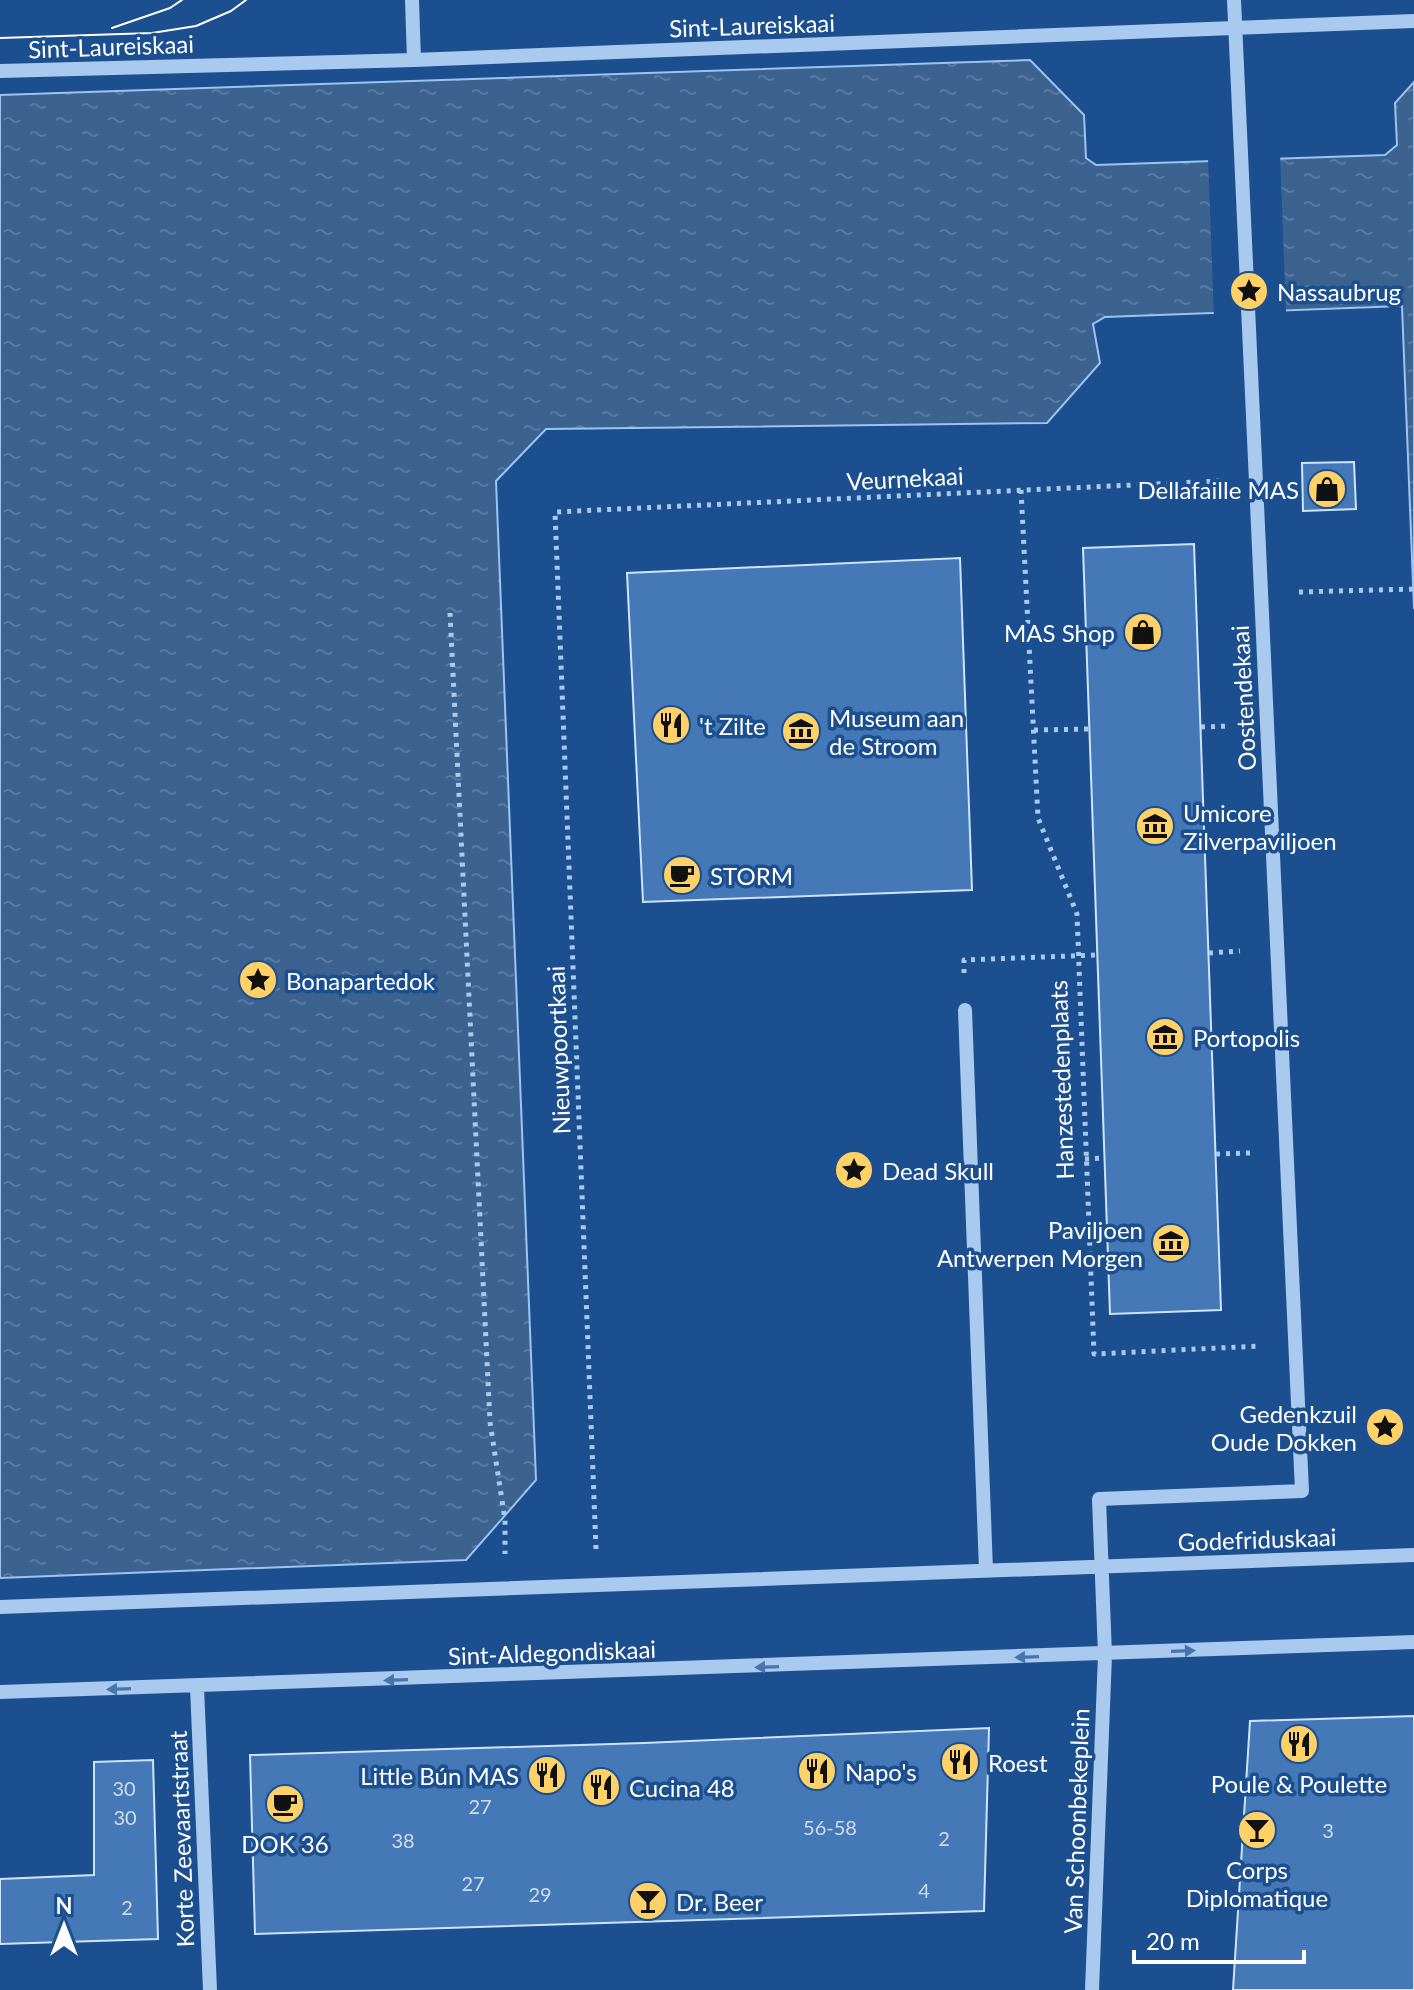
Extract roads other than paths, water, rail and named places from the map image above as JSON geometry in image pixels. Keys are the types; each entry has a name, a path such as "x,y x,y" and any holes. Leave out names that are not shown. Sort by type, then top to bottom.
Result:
{"street":[{"path":"412,0 414,60"},
{"path":"1234,0 1235,28"},
{"name":"Sint-Laureiskaai","path":"0,71 414,60 1414,21"},
{"name":"Oostendekaai","path":"1102,1566 1099,1499 1302,1491 1235,28"},
{"path":"965,1010 986,1570"},
{"name":"Godefriduskaai","path":"1102,1566 1414,1555"},
{"path":"0,1607 1102,1566 1105,1655 1414,1642"},
{"name":"Sint-Aldegondiskaai","path":"0,1692 1105,1655"},
{"name":"Van Schoonbekeplein","path":"1092,1990 1105,1655"},
{"name":"Korte Zeevaartstraat","path":"197,1687 210,1990"}],"water":[{"name":"Bonapartedok","path":"1030,60 1084,115 1086,158 1096,165 1385,155 1397,145 1395,103 1414,82 1414,609 1402,306 1105,317 1093,324 1100,363 1047,423 546,429 496,481 536,1480 466,1560 0,1578 0,95"}],"tram line":[{"path":"112,28 170,8 182,0"},
{"path":"0,38 152,33 196,26 231,11 246,0"}],"place":[{"name":"Nassaubrug","path":"1249,291"},
{"name":"Dellafaille MAS","path":"1327,489"},
{"name":"MAS Shop","path":"1143,632"},
{"name":"'t Zilte","path":"671,725"},
{"name":"Museum aan de Stroom","path":"801,731"},
{"name":"Umicore Zilverpaviljoen","path":"1155,826"},
{"name":"STORM","path":"682,875"},
{"name":"Bonapartedok","path":"258,980"},
{"name":"Portopolis","path":"1165,1037"},
{"name":"Dead Skull","path":"854,1170"},
{"name":"Paviljoen Antwerpen Morgen","path":"1171,1243"},
{"name":"Gedenkzuil Oude Dokken","path":"1385,1427"},
{"name":"Poule & Poulette","path":"1299,1744"},
{"name":"Roest","path":"960,1762"},
{"name":"Napo's","path":"817,1771"},
{"name":"Little Bún MAS","path":"547,1775"},
{"name":"Cucina 48","path":"601,1787"},
{"name":"DOK 36","path":"285,1804"},
{"name":"Corps Diplomatique","path":"1257,1830"},
{"name":"Dr. Beer","path":"648,1901"}]}
